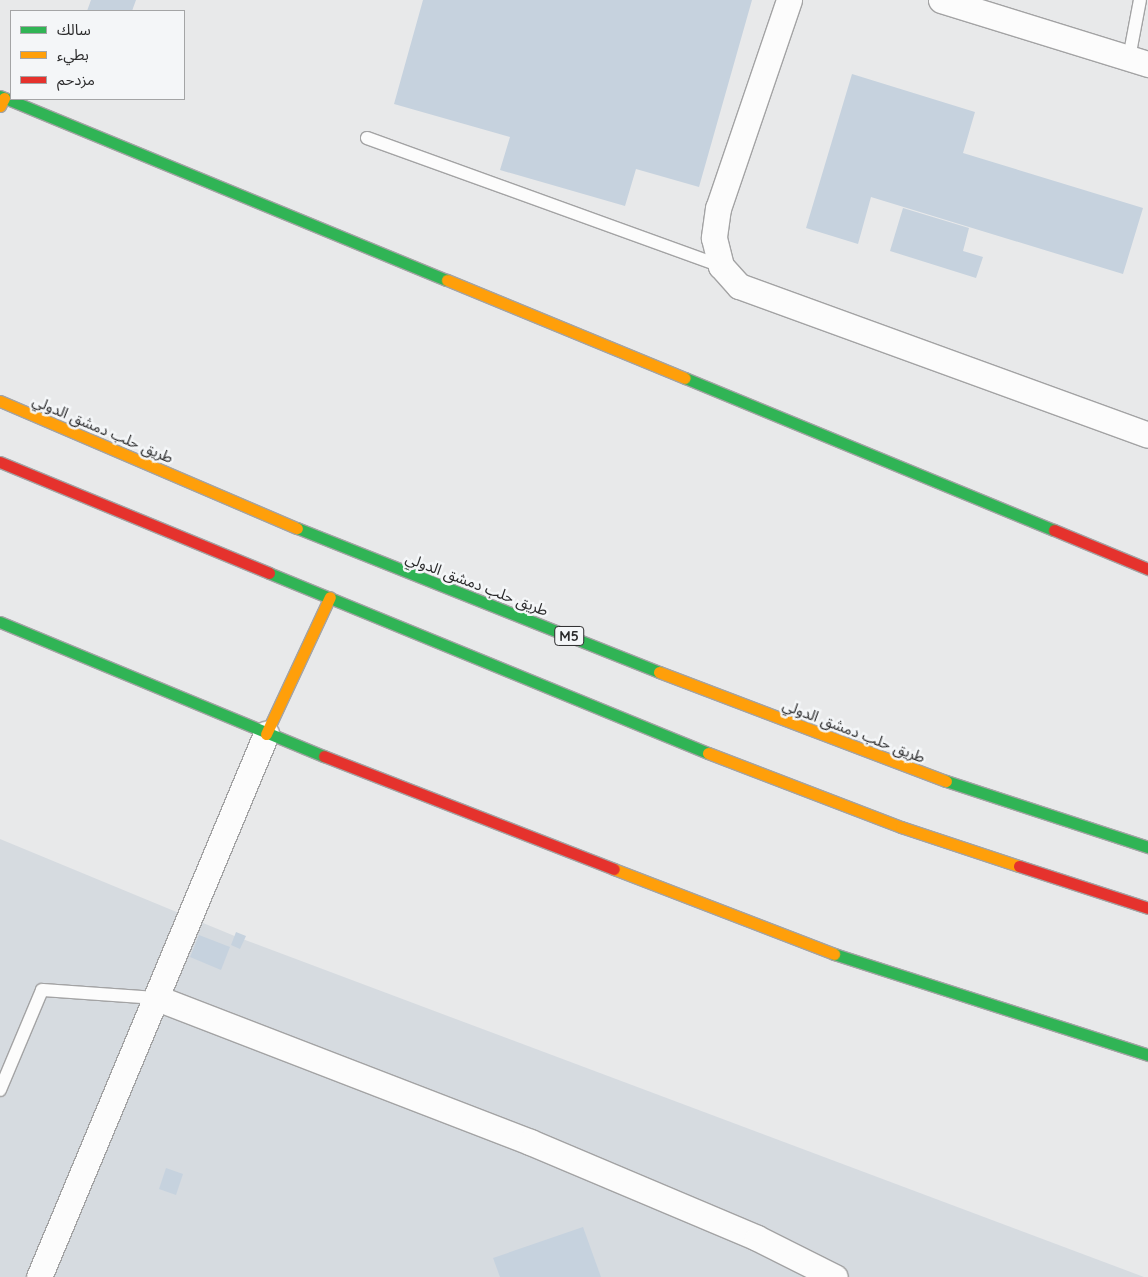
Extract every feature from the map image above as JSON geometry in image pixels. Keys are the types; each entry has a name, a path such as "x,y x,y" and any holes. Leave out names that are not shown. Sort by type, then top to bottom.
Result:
{"main road":[{"path":"1,100 1148,569"},
{"name":"طريق حلب دمشق الدولي","path":"0,400 349,550 694,686 921,773 1148,847"},
{"path":"0,462 901,827 1148,908"},
{"path":"266,734 330,597"},
{"path":"0,622 266,734 868,967 1148,1055"}],"street":[{"path":"788,0 718,208 714,238 721,266 739,286 1148,434"},
{"path":"941,0 1138,61"},
{"path":"39,1277 266,734"},
{"path":"157,998 530,1142 757,1238 835,1277"}],"lane":[{"path":"1138,61 1140,0"},
{"path":"367,138 721,266"},
{"path":"0,1090 42,990 157,998"}],"shaded area":[{"path":"0,839 237,937 1144,1277 0,1277"}],"building":[{"path":"91,0 136,0 132,10 87,10"},
{"path":"423,0 752,0 699,187 636,169 625,206 500,170 510,137 394,104"},
{"path":"852,74 975,112 963,153 1143,208 1123,274 871,197 858,244 806,228"},
{"path":"903,208 969,228 963,251 983,257 976,278 890,251"},
{"path":"236,932 246,936 240,949 231,945"},
{"path":"199,935 230,947 221,970 190,957"},
{"path":"166,1168 183,1174 176,1195 159,1189"},
{"path":"583,1227 601,1277 500,1277 493,1258"}],"traffic: fast":[{"path":"0,96 447,280"},
{"path":"685,378 1054,530"},
{"path":"297,528 659,672"},
{"path":"269,573 708,753"},
{"path":"0,622 324,756"},
{"path":"946,781 1148,847"},
{"path":"834,954 1148,1055"}],"traffic: slow":[{"path":"0,106 4,98"},
{"path":"447,280 685,378"},
{"path":"0,401 297,528"},
{"path":"266,734 330,597"},
{"path":"659,672 946,781"},
{"path":"708,753 901,827 1019,866"},
{"path":"614,869 834,954"}],"traffic: jam":[{"path":"0,462 269,573"},
{"path":"1054,530 1148,569"},
{"path":"324,756 614,869"},
{"path":"1019,866 1148,908"}]}
